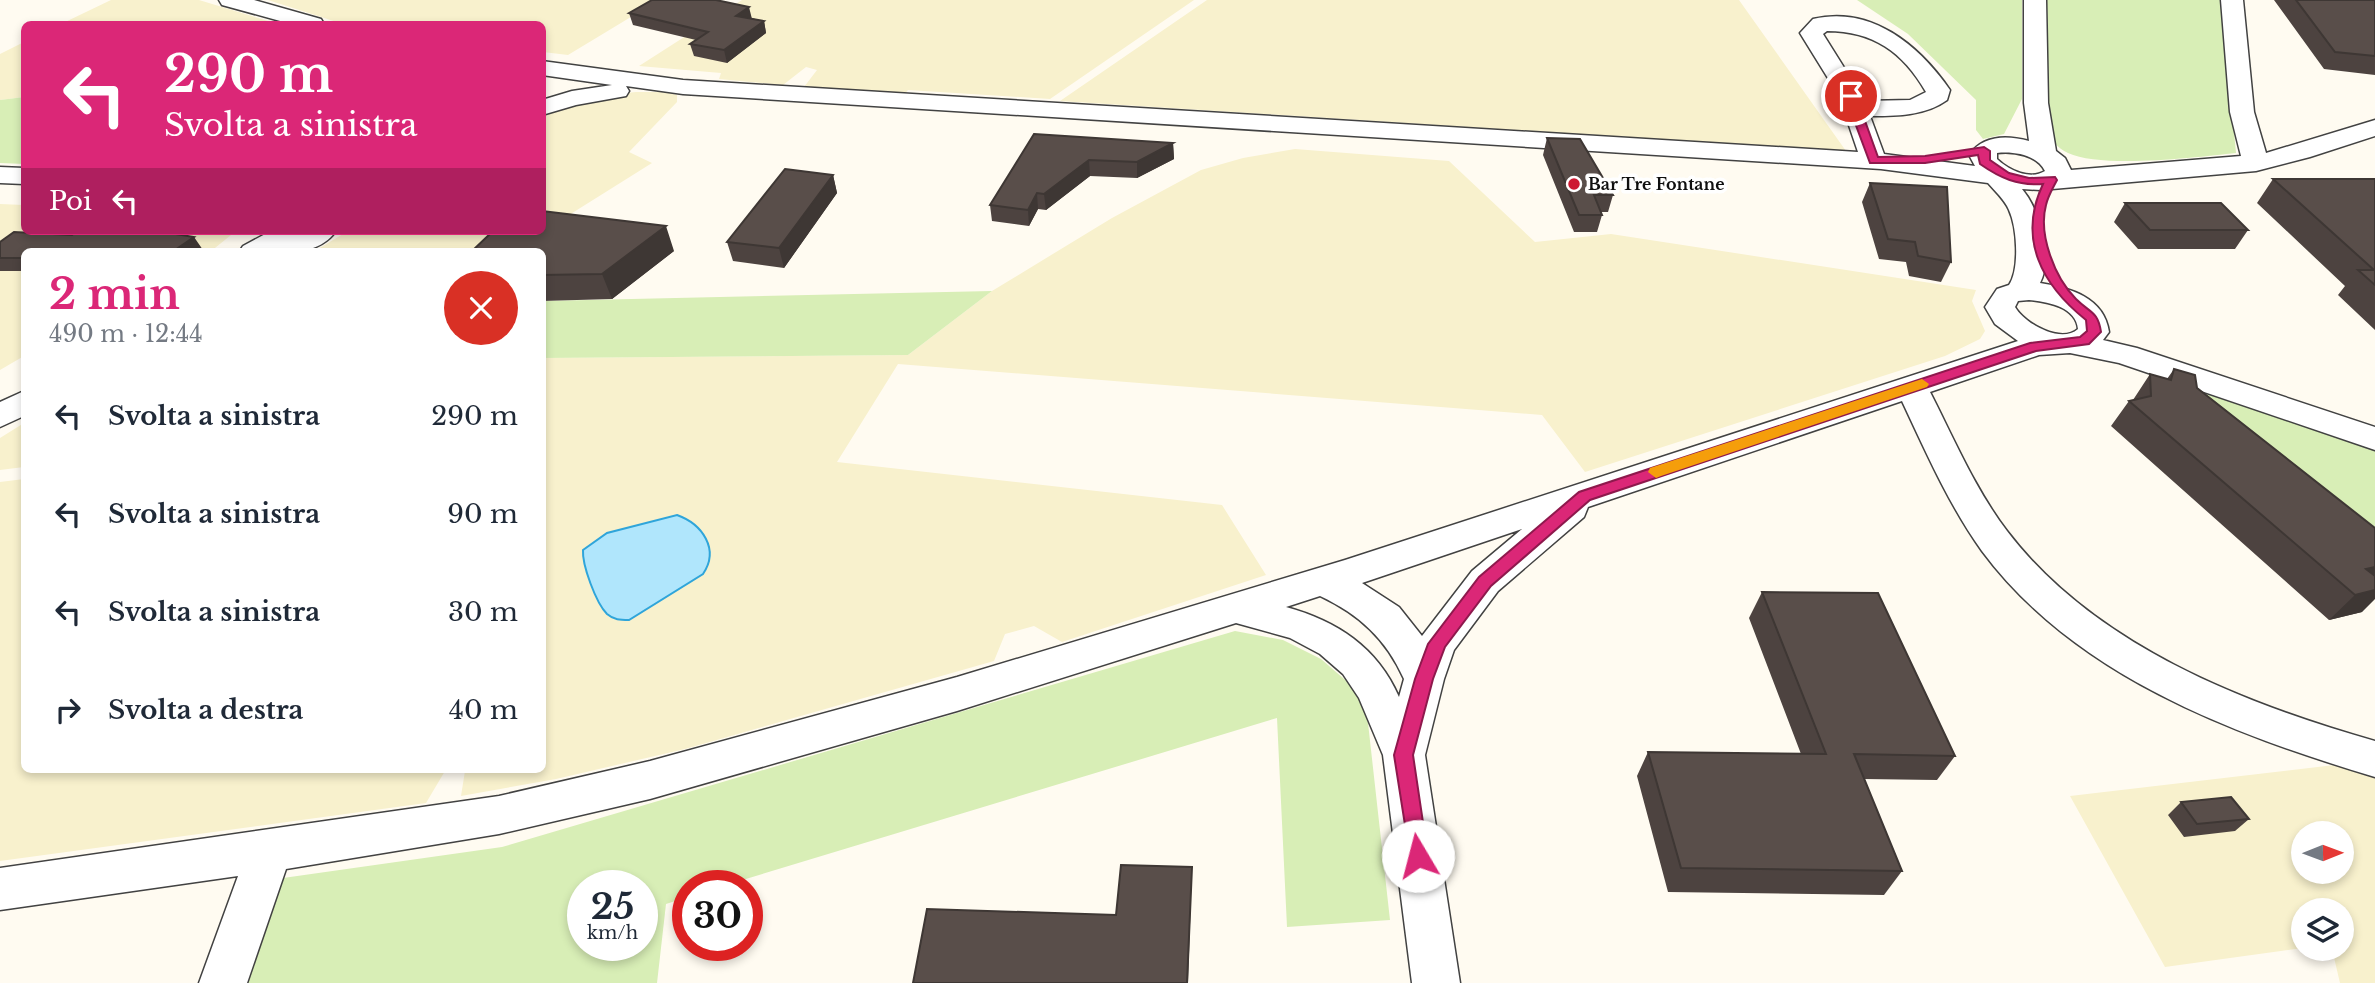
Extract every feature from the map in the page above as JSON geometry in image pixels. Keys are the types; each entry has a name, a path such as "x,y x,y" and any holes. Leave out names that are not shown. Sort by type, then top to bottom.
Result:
{"street":[{"path":"230,0 303,21"},
{"path":"2035,0 2036,103 2039,136 2049,168 2039,205 2041,248 2046,268 2071,302"},
{"path":"2232,0 2242,112 2256,163"},
{"path":"1855,108 1919,105 1932,101 1938,95 1938,90 1893,39 1882,32 1859,25 1821,24 1811,33 1851,96 1855,108 1878,161"},
{"path":"546,69 683,87 1878,161 1997,163 2034,182 2049,168"},
{"path":"546,80 569,73"},
{"path":"546,103 568,82 569,73"},
{"path":"546,105 594,93 683,87"},
{"path":"1997,163 2036,103"},
{"path":"1997,163 2026,148 2049,168 2161,170 2256,163 2301,152 2375,128"},
{"path":"1970,368 2000,340 2012,304 2031,268 2026,219 1997,163"},
{"path":"0,175 21,176"},
{"path":"0,192 21,192"},
{"path":"267,248 305,237"},
{"path":"0,889 499,815 650,780 957,694 1232,607 1341,582 1584,496 2035,346 2089,338 2095,328 2089,314 2071,302 2049,293 2012,304"},
{"path":"2012,304 2028,334 2126,355 2375,439"},
{"path":"0,395 21,383"},
{"path":"1911,387 1970,501 1996,541 2056,603 2109,643 2233,712 2300,737 2375,759"},
{"path":"0,416 21,404"},
{"path":"1404,755 1424,679 1437,644 1485,581 1584,496"},
{"path":"1341,582 1357,663"},
{"path":"1341,582 1386,617 1410,647 1424,679"},
{"path":"1232,607 1301,626 1334,643 1357,663 1376,690 1404,755 1436,983"},
{"path":"223,983 270,850"},
{"path":"0,915 75,878"}],"shaded area":[{"path":"111,0 199,0 268,21 67,21"},
{"path":"268,0 659,0 568,55 546,52 546,21 334,21"},
{"path":"742,0 1194,0 1050,99 908,90 903,96 804,87 817,70 806,67 783,85 719,79 721,73 639,66"},
{"path":"1207,0 1739,0 1846,151 1060,101"},
{"path":"21,44 21,97 0,100 0,54"},
{"path":"666,92 677,95 677,102 629,152 652,163 546,229 546,114 555,109 608,95"},
{"path":"1295,149 1449,161 1535,242 1611,234 1976,290 1972,301 1985,331 1980,339 1945,356 1585,472 1542,415 898,364 837,462 1222,505 1266,575 1062,642 1034,626 1005,634 994,661 685,749 556,779 461,796 465,773 546,773 546,358 908,355 992,291 1112,218 1201,170 1243,158"},
{"path":"0,204 21,205 21,235 231,235 215,248 21,248 21,358 0,370"},
{"path":"341,235 537,235 516,248 320,248"},
{"path":"21,425 21,467 0,470 0,438"},
{"path":"21,479 21,773 444,773 426,803 0,861 0,482"},
{"path":"2343,764 2375,778 2375,983 2340,983 2335,961 2354,961 2354,898 2291,898 2291,950 2165,967 2070,796"}],"green space":[{"path":"1857,0 2022,0 2022,99 2004,134 1983,139 1976,130 1976,100 1908,34"},
{"path":"2047,0 2221,0 2236,153 2126,161 2083,158 2061,149 2046,130 2049,110"},
{"path":"21,97 21,164 0,163 0,100"},
{"path":"992,291 908,355 546,358 546,301"},
{"path":"2181,385 2375,450 2375,536"},
{"path":"1235,631 1283,640 1321,659 1358,691 1368,723 1390,920 1287,927 1277,718 763,874 763,870 672,870 672,902 666,904 657,983 239,983 276,879 502,847"}],"water":[{"path":"677,515 694,524 706,538 710,556 703,574 629,620 617,619 607,614 590,583 583,550 607,533"}],"building":[{"path":"652,0 716,0 749,7 736,16 764,21 724,50 690,44 708,32 629,13"},
{"path":"2296,0 2375,0 2375,56 2335,52"},
{"path":"1034,134 1173,143 1137,162 1089,160 1044,194 1037,193 1028,210 990,205"},
{"path":"1547,138 1580,139 1613,195 1594,195 1602,215 1579,215"},
{"path":"785,169 833,175 779,248 727,242"},
{"path":"2273,179 2375,179 2375,285 2358,270 2374,270"},
{"path":"1870,183 1947,187 1951,262 1918,256 1915,242 1888,239"},
{"path":"2125,203 2221,203 2248,230 2150,230"},
{"path":"546,211 666,226 602,274 546,275 546,248 475,248 489,235 546,235"},
{"path":"14,232 21,232 21,235 194,237 178,248 21,248 21,258 0,258 0,242"},
{"path":"2174,369 2195,375 2197,388 2375,528 2375,567 2366,569 2375,576 2375,590 2355,595 2129,401 2151,396 2150,374 2171,380"},
{"path":"1762,592 1878,593 1955,756 1854,754 1902,871 1681,868 1648,752 1826,754"},
{"path":"2231,797 2249,819 2197,824 2181,802"},
{"path":"1121,865 1192,867 1187,983 913,983 927,909 1116,915"}],"slow traffic":[{"path":"1656,472 1922,384"}],"place":[{"name":"Bar Tre Fontane","path":"1574,184"}],"route":[{"path":"1418,856 1404,755 1424,679 1437,644 1485,581 1584,496 2035,346 2084,341 2092,336 2095,324 2089,314 2071,302 2046,268 2038,223 2039,205 2051,180 2029,181 2004,175 1984,162 1984,151 1925,159 1874,161 1851,96"}]}
